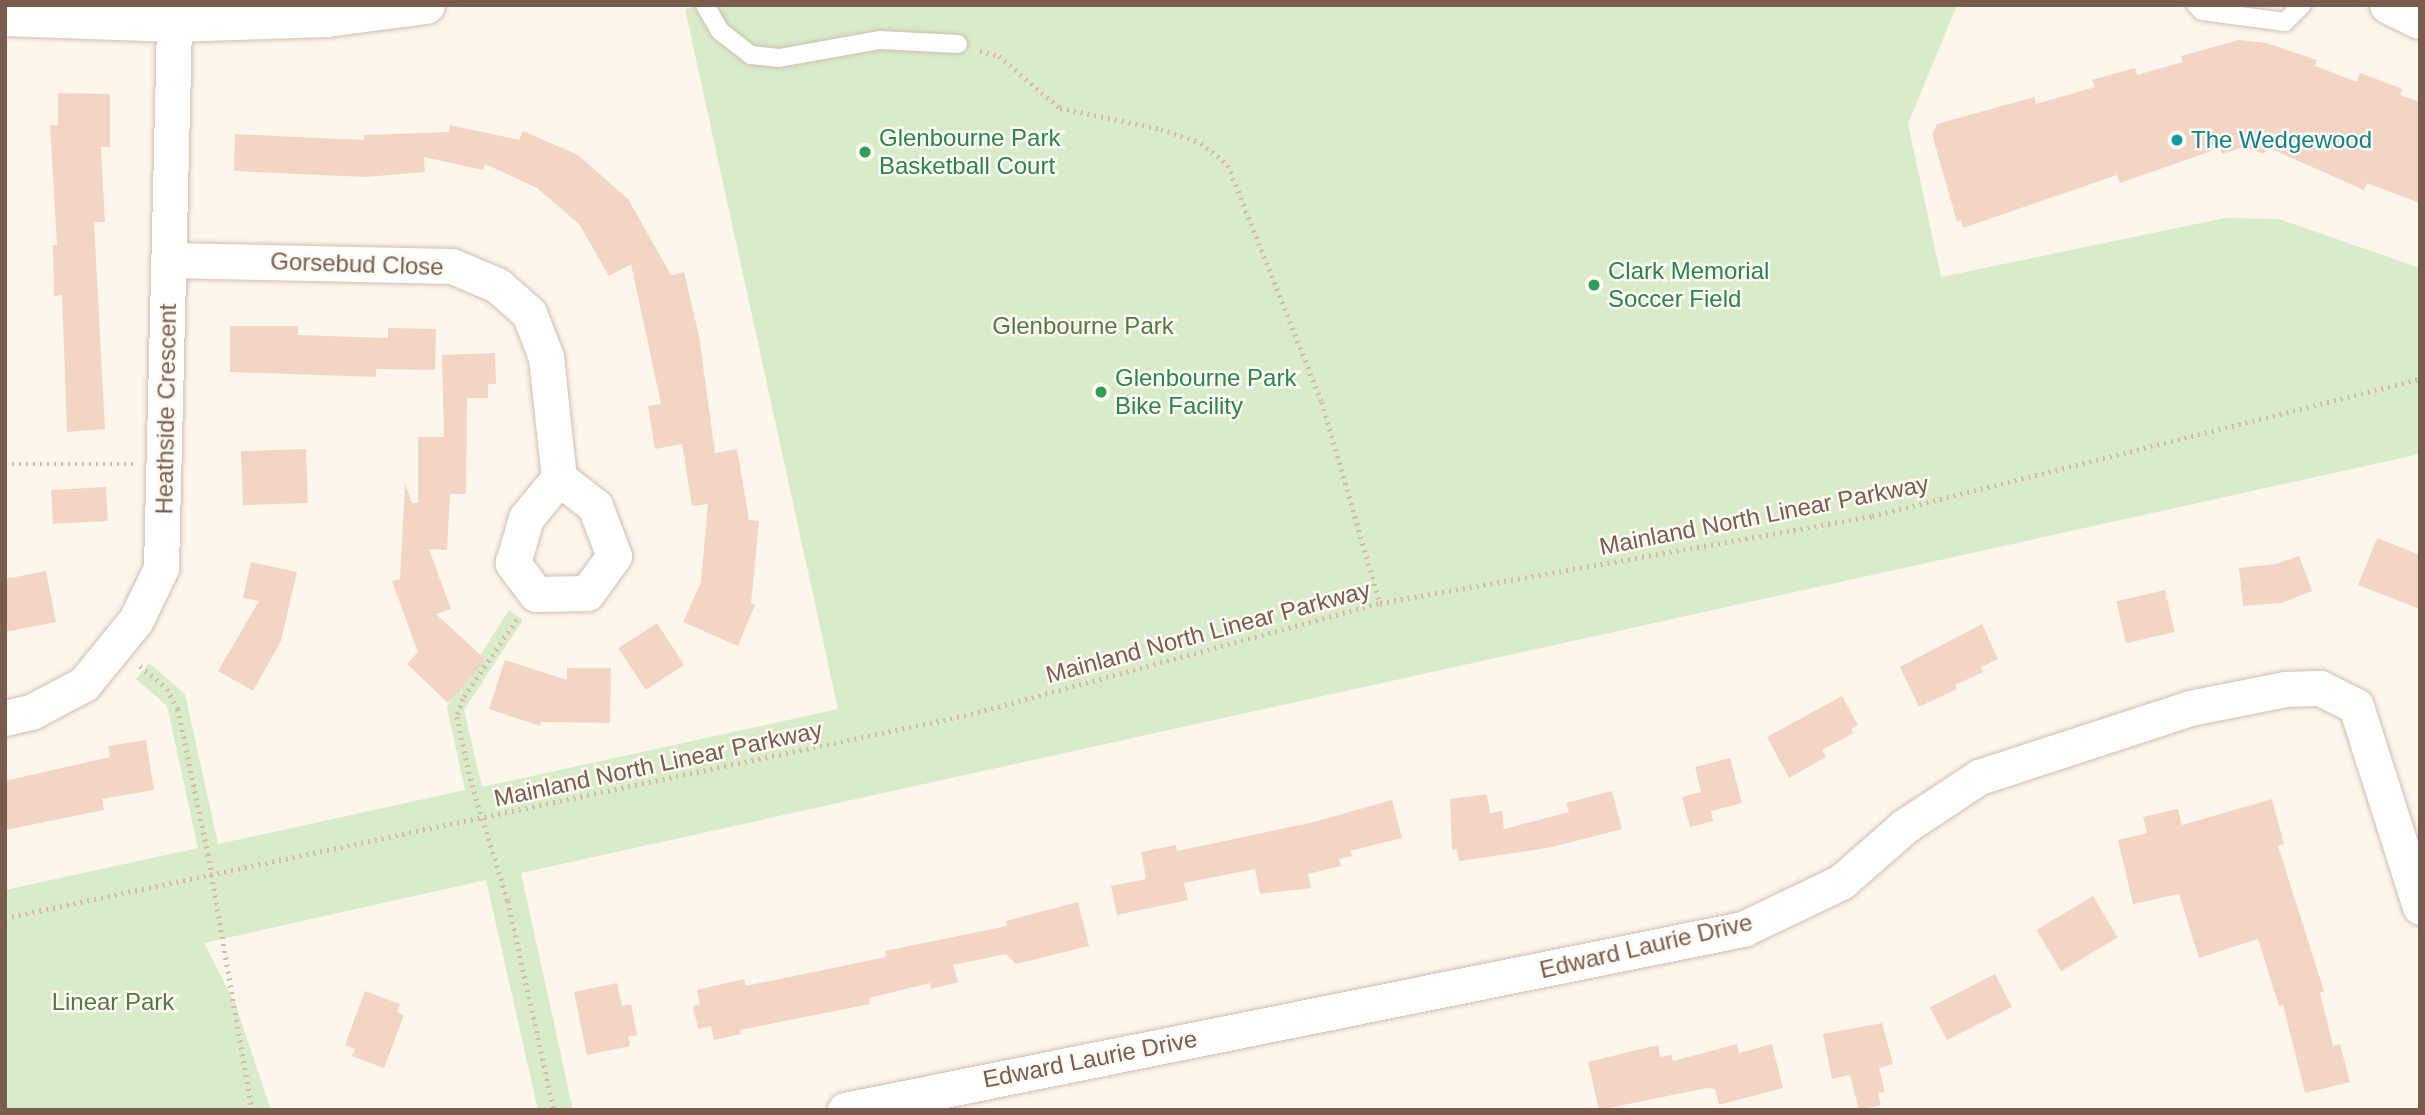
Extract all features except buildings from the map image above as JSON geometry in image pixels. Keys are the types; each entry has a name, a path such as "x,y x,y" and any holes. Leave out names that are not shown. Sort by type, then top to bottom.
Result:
{"street":[{"path":"5,17 174,14 327,18 426,5"},
{"path":"2389,5 2420,20"},
{"name":"Heathside Crescent","path":"5,718 31,712 84,684 118,647 161,568 167,463 174,14"},
{"name":"Gorsebud Close","path":"170,260 452,266 497,285 529,313 546,357 559,478"},
{"path":"559,478 595,506 614,556 587,593 536,594 513,563 526,518 559,478"},
{"name":"Edward Laurie Drive","path":"845,1110 1743,929 1840,882 1905,826 1979,777 2190,708 2285,689 2320,688 2356,706 2420,907"}],"lane":[{"path":"705,5 720,31 751,55 779,58 880,40 958,44"},
{"path":"2196,5 2202,10 2285,22 2302,5"}],"path":[{"path":"958,44 999,56 1060,108 1161,130 1201,144 1228,164 1322,401 1380,603"},
{"name":"Mainland North Linear Parkway","path":"5,918 483,820 971,714 1380,603 1872,516 2420,379"},
{"path":"5,464 167,463"},
{"path":"536,594 458,708 483,820 503,881 555,1110"},
{"path":"118,647 173,697 210,876 252,1110"}],"green space":[{"name":"Glenbourne Park","path":"702,5 1957,5 1908,124 1941,277 2225,218 2279,219 2420,268 2420,454 521,873 573,1110 538,1110 486,880 204,943 235,1003 271,1110 5,1110 5,890 198,848 167,706 136,679 149,663 185,694 218,844 465,790 447,707 509,610 523,620 464,710 482,787 838,709 685,9"}],"place":[{"name":"The Wedgewood","path":"2177,140"},
{"name":"Glenbourne Park Basketball Court","path":"865,152"},
{"name":"Clark Memorial Soccer Field","path":"1594,285"},
{"name":"Glenbourne Park Bike Facility","path":"1101,392"}],"park label":[{"name":"Linear Park","path":"113,1002"}]}
